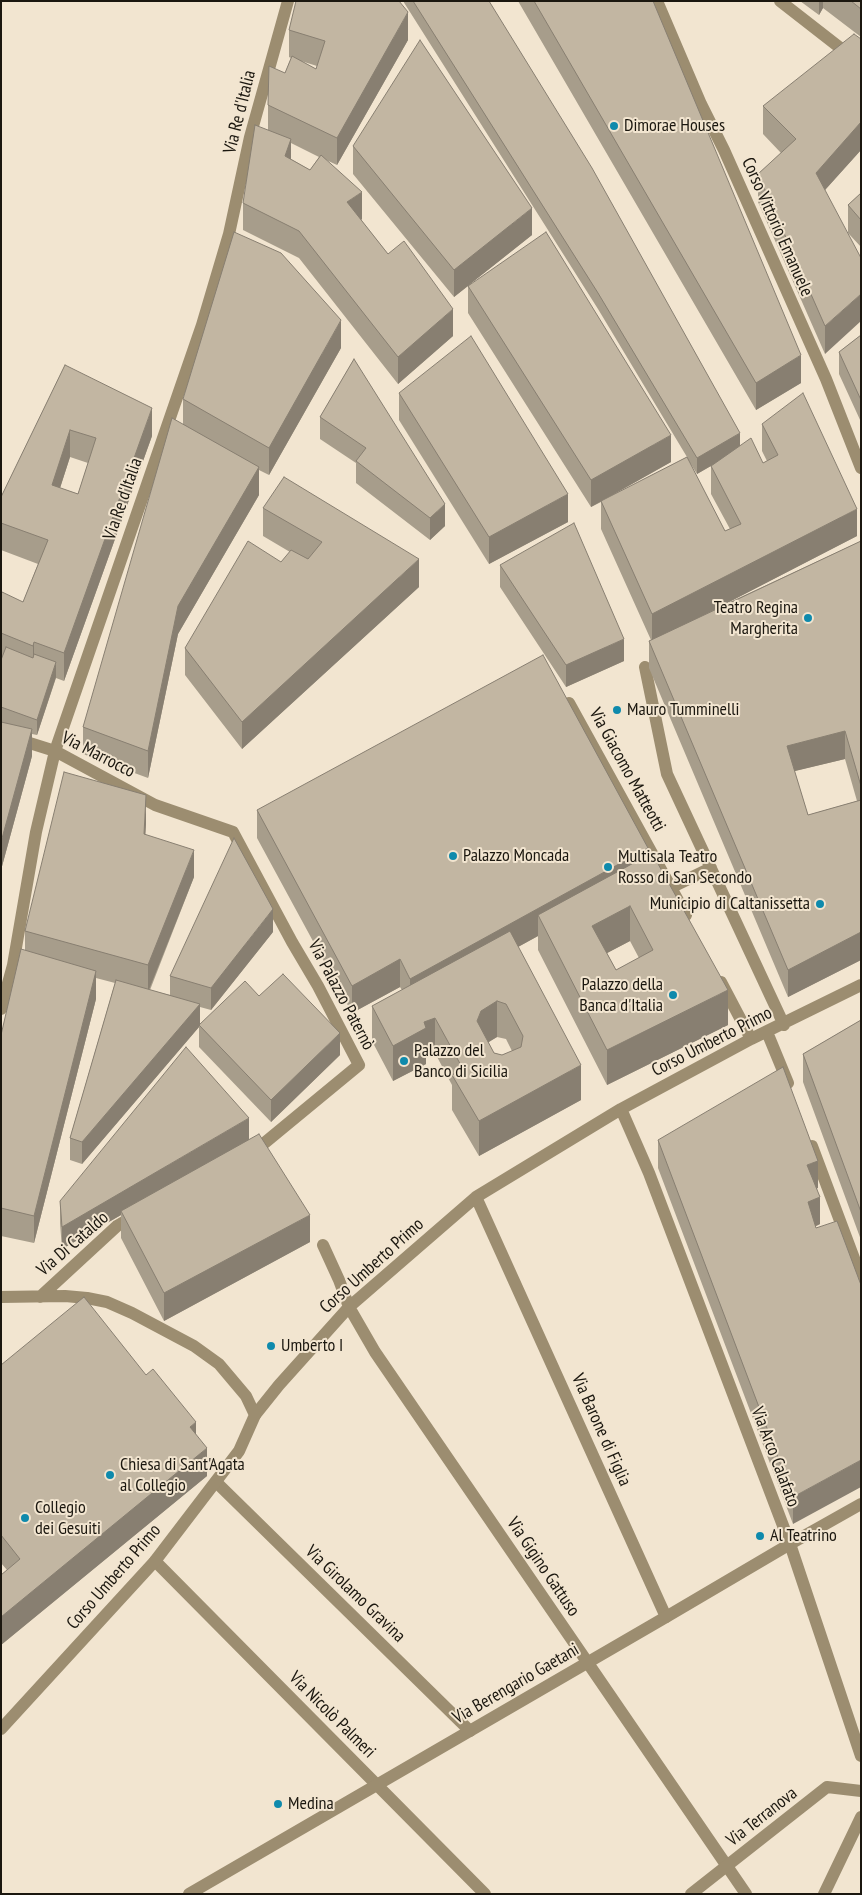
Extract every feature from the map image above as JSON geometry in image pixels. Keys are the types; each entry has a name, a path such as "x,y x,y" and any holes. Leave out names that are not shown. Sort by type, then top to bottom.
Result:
{"street":[{"name":"Via Re d'Italia","path":"1,1009 13,965 36,832 55,751 158,435 202,325 229,234 250,137 288,1"},
{"name":"Corso Vittorio Emanuele","path":"657,1 701,104 724,150 826,380 861,468"},
{"path":"780,1 861,62"},
{"name":"Via Giacomo Matteotti","path":"645,667 667,774 784,1025"},
{"name":"Via Giacomo Matteotti","path":"569,703 690,923"},
{"name":"Via Marrocco","path":"1,734 55,751 155,805 209,822 233,832"},
{"name":"Via Palazzo Paternò","path":"233,832 327,1002 359,1065 262,1145 236,1159"},
{"path":"672,888 711,868"},
{"path":"713,967 751,1039"},
{"name":"Corso Umberto Primo","path":"1,1730 155,1561 240,1451 255,1415 279,1385 349,1307 476,1197 621,1110 751,1039 784,1025 861,985"},
{"path":"767,1032 793,1094"},
{"name":"Via Arco Calafato","path":"621,1110 649,1173 790,1544 861,1756"},
{"path":"808,1134 861,1278"},
{"name":"Via Barone di Figlia","path":"476,1197 666,1618"},
{"name":"Via Di Cataldo","path":"40,1297 117,1226 143,1211"},
{"name":"Via Gigino Gattuso","path":"322,1245 339,1280 349,1307 375,1352 746,1894"},
{"path":"1,1297 65,1296 107,1302 194,1346 219,1364 246,1396 255,1415"},
{"name":"Via Girolamo Gravina","path":"216,1482 470,1731"},
{"name":"Via Berengario Gaetani","path":"189,1894 861,1504"},
{"name":"Via Nicolò Palmeri","path":"155,1561 485,1894"},
{"name":"Via Terranova","path":"691,1894 828,1787 861,1791"},
{"path":"824,1894 861,1817"}],"building":[{"path":"296,1 399,1 408,12 337,138 268,105 269,66 285,73 292,56 316,69 325,41 289,30"},
{"path":"413,1 489,1 592,168 740,433 697,458 598,293"},
{"path":"534,1 653,1 801,355 756,383"},
{"path":"851,1 861,1 861,9"},
{"path":"854,34 861,39 861,122 816,173 861,258 861,294 825,326 758,174 796,139 763,106"},
{"path":"420,40 532,208 454,270 353,146"},
{"path":"255,125 291,139 285,156 310,170 321,155 362,192 347,202 388,254 404,241 453,309 398,357 299,231 243,203"},
{"path":"861,193 861,220 848,205"},
{"path":"234,232 281,253 341,320 269,448 183,399"},
{"path":"546,232 671,435 591,480 468,286"},
{"path":"861,335 861,400 839,352"},
{"path":"471,336 568,494 489,537 399,393"},
{"path":"354,359 445,504 430,518 356,461 366,448 320,417"},
{"path":"65,365 152,408 64,653 34,642 33,646 1,633 2,592 23,602 48,540 1,523 1,497","holes":["70,430 96,438 78,494 52,485"]},
{"path":"803,393 857,509 652,614 601,501 687,457 725,531 741,524 711,466 751,438 763,463 778,455 762,424"},
{"path":"172,418 259,467 178,606 148,751 83,727"},
{"path":"284,477 419,559 242,722 185,648 248,541 281,562 291,550 308,559 322,542 263,508"},
{"path":"574,523 624,639 566,665 500,565"},
{"path":"861,541 861,786 845,731 787,746 808,815 861,800 861,932 788,970 649,641"},
{"path":"6,647 33,658 34,654 56,662 37,720 1,707 1,660"},
{"name":"Palazzo Moncada","path":"543,655 648,848 410,979 400,959 352,986 257,810"},
{"path":"1,722 32,729 1,842"},
{"path":"64,772 146,795 144,834 194,850 148,965 25,931"},
{"path":"234,838 273,909 211,988 170,976"},
{"path":"652,853 728,990 607,1050 538,915","holes":["630,906 653,950 616,970 592,926"]},
{"path":"510,931 581,1065 479,1121 452,1075 463,1069 435,1018 424,1022 426,1028 393,1046 372,1006","holes":["497,1001 506,1004 523,1036 521,1047 502,1055 494,1053 477,1021 481,1011"]},
{"path":"21,949 96,971 34,1216 1,1208 1,1035"},
{"path":"283,974 340,1033 271,1100 199,1025 245,981 259,996"},
{"path":"116,980 200,1004 82,1142 70,1138"},
{"path":"861,1020 861,1212 803,1054"},
{"path":"186,1047 249,1118 62,1227 60,1201"},
{"path":"783,1067 818,1161 807,1165 820,1197 808,1202 816,1228 837,1221 861,1285 861,1460 793,1497 658,1140"},
{"path":"259,1134 310,1215 164,1293 121,1211"},
{"path":"84,1297 146,1375 153,1369 196,1422 190,1427 207,1448 1,1617 1,1575 20,1559 1,1535 1,1365"}],"place":[{"name":"Dimorae Houses","path":"614,126"},
{"name":"Teatro Regina Margherita","path":"808,618"},
{"name":"Mauro Tumminelli","path":"617,710"},
{"name":"Palazzo Moncada","path":"453,856"},
{"name":"Multisala Teatro Rosso di San Secondo","path":"608,867"},
{"name":"Municipio di Caltanissetta","path":"820,904"},
{"name":"Palazzo della Banca d'Italia","path":"673,995"},
{"name":"Palazzo del Banco di Sicilia","path":"404,1061"},
{"name":"Umberto I","path":"271,1346"},
{"name":"Chiesa di Sant'Agata al Collegio","path":"110,1475"},
{"name":"Collegio dei Gesuiti","path":"25,1518"},
{"name":"Al Teatrino","path":"760,1536"},
{"name":"Medina","path":"278,1804"}]}
